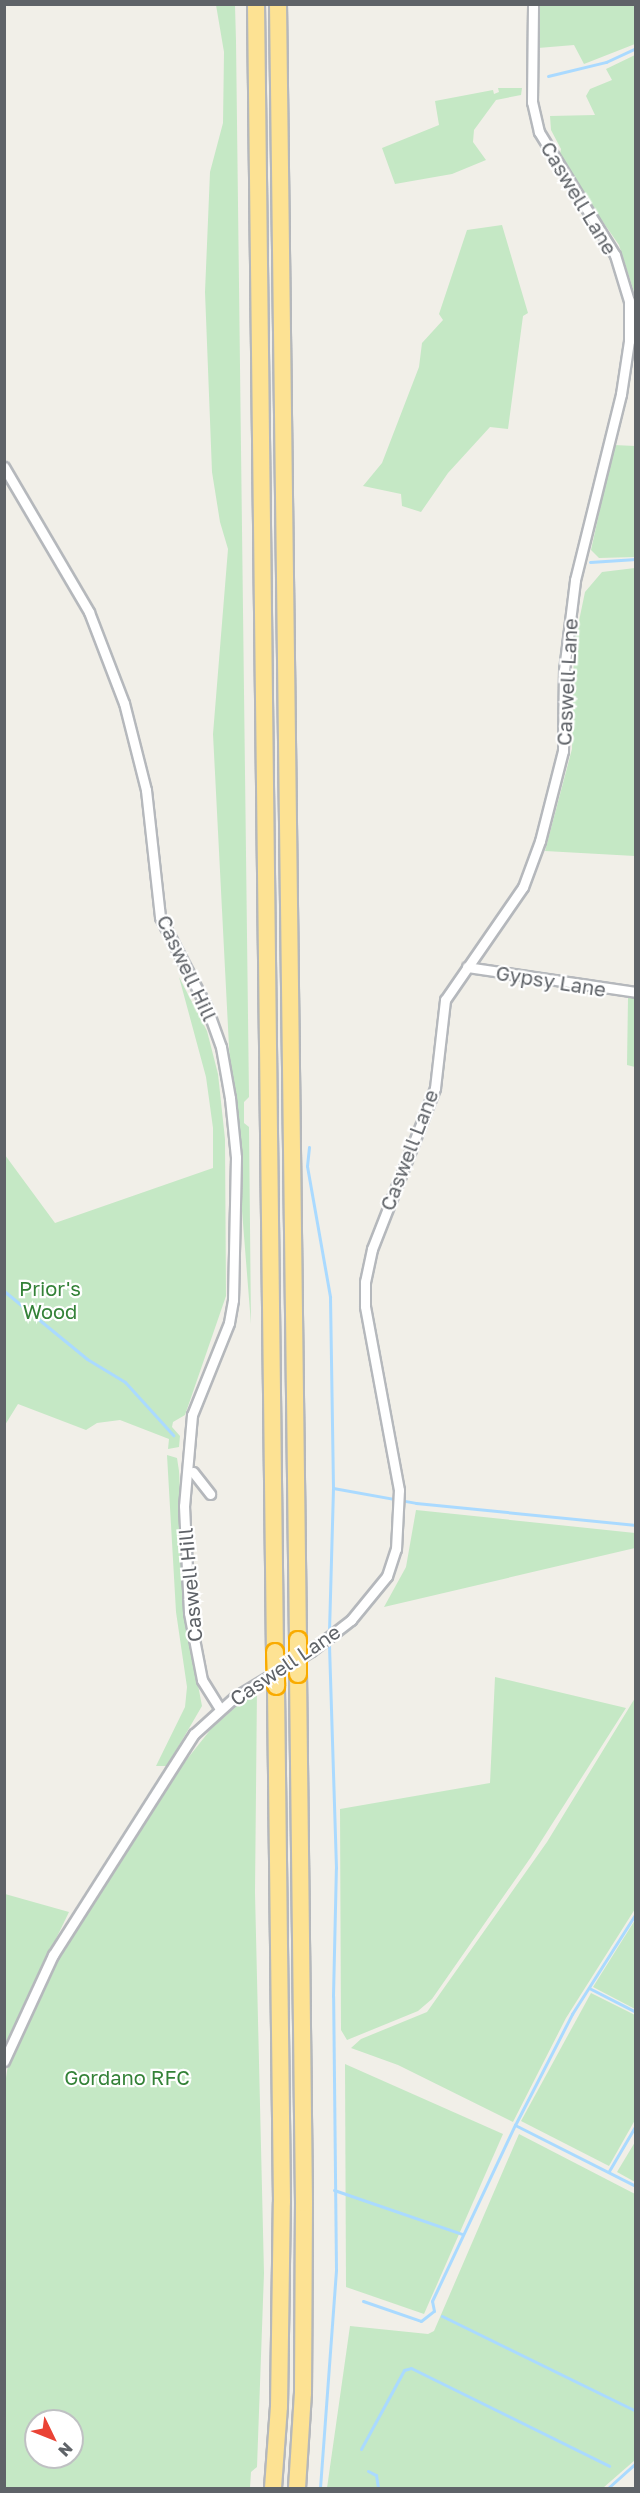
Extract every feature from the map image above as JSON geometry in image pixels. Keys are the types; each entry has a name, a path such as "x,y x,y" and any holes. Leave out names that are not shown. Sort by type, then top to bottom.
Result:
{"highway":[{"path":"256,4 282,2202 279,2407 273,2488"},
{"path":"278,4 304,2215 303,2392 297,2488"}],"street":[{"name":"Caswell Lane","path":"4,2061 39,1982 87,1898 194,1734 220,1709 311,1651 351,1620 371,1599 390,1567 400,1523 399,1490 372,1347 365,1282 372,1249 435,1088 445,1000 528,876 561,762 565,726 564,670 575,580 621,394 630,325 627,292 615,255 539,132 532,102 533,4"},
{"name":"Caswell Hill","path":"4,467 88,612 124,703 146,790 160,917 207,1008 221,1047 230,1098 236,1157 233,1300 225,1333 192,1415 184,1491 189,1613 202,1680 220,1709"},
{"name":"Gypsy Lane","path":"467,967 636,992"},
{"path":"184,1491 207,1491 193,1472"}],"green space":[{"path":"216,5 235,5 236,41 249,1097 244,1102 244,1123 249,1127 251,1324 229,1047 213,734 228,549 220,522 212,472 205,292 210,172 223,123 224,52"},
{"path":"538,5 635,5 635,44 584,64 574,45 538,48"},
{"path":"635,55 635,295 619,245 559,159 561,149 551,130 550,116 595,115 586,96 590,89 612,80 606,69"},
{"path":"498,88 522,88 521,95 496,100 474,130 473,142 486,160 452,174 395,184 382,148 439,125 435,101 493,90 494,94 499,92"},
{"path":"502,225 528,313 523,316 508,429 490,427 448,473 421,512 402,506 401,494 363,486 382,463 419,367 422,343 443,320 439,314 467,230"},
{"path":"614,445 635,446 635,557 599,558 591,550"},
{"path":"635,568 635,856 545,851 572,749 574,645 585,592 602,572"},
{"name":"Prior's Wood","path":"179,977 207,1031 218,1074 225,1139 226,1296 185,1415 173,1422 172,1427 180,1436 179,1447 168,1449 169,1439 120,1420 97,1423 86,1430 18,1404 5,1425 5,1155 55,1223 213,1168 213,1128 206,1077"},
{"path":"628,998 635,998 635,1067 627,1065"},
{"path":"167,1455 177,1458 179,1471 187,1627 202,1706 167,1766 156,1766 185,1707 187,1687 176,1612"},
{"path":"416,1510 635,1533 635,1548 384,1607 406,1567"},
{"path":"495,1677 626,1708 531,1857 432,1999 418,2011 347,2040 341,2030 340,1809 490,1783"},
{"name":"Gordano RFC","path":"257,1688 255,1893 264,2273 257,2467 251,2472 250,2488 5,2488 4,2092 8,2064 49,1971 172,1778 211,1729"},
{"path":"635,1698 635,1909 566,2018 513,2122 398,2065 351,2048 361,2039 427,2012 547,1842"},
{"path":"5,1894 69,1912 5,2044"},
{"path":"635,1920 636,2009 593,1987"},
{"path":"591,1993 635,2015 635,2120 609,2166 521,2121"},
{"path":"345,2064 503,2134 424,2314 346,2287"},
{"path":"519,2134 635,2194 635,2460 603,2488 327,2488 350,2326 428,2334 434,2331"},
{"path":"635,2142 635,2182 617,2172"}],"waterway":[{"path":"548,76 606,62 636,48"},
{"path":"590,562 636,559"},
{"path":"309,1147 307,1166 330,1297 333,1488 329,1633"},
{"path":"4,1291 87,1359 125,1382 173,1435"},
{"path":"333,1488 416,1503 636,1525"},
{"path":"320,2488 336,2270 333,1996 336,1868 329,1639"},
{"path":"363,2301 421,2321 434,2311 432,2301 515,2125 572,2014 636,1913"},
{"path":"589,1988 636,2012"},
{"path":"515,2125 636,2186"},
{"path":"609,2171 636,2125"},
{"path":"334,2190 462,2234"},
{"path":"442,2316 636,2411"},
{"path":"361,2449 404,2370 411,2368 609,2466"},
{"path":"608,2488 636,2463"},
{"path":"368,2471 376,2475 378,2488"}]}
